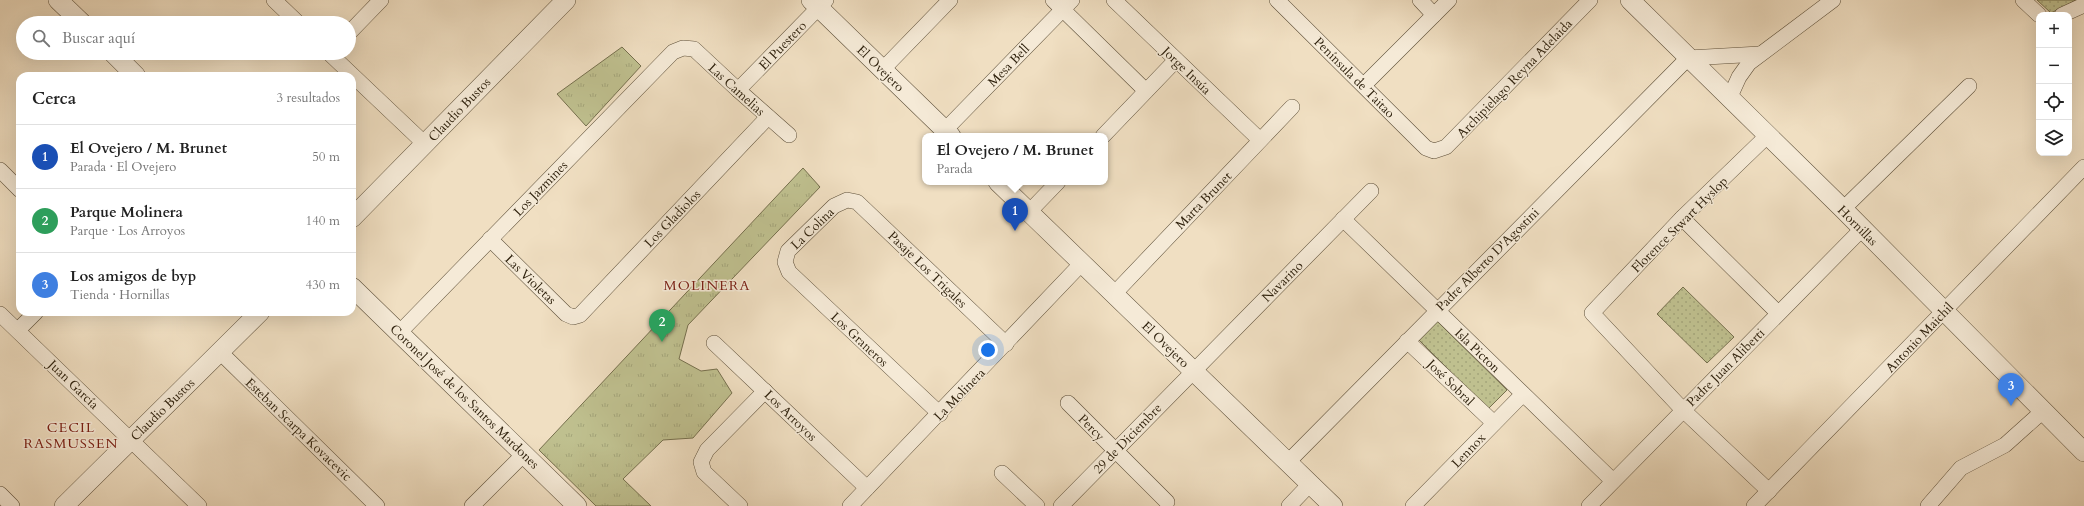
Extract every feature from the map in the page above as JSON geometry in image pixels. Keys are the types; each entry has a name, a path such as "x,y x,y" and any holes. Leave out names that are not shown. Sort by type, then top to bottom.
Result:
{"street":[{"path":"58,0 75,16"},
{"path":"274,0 291,16"},
{"path":"356,26 381,0"},
{"name":"Claudio Bustos","path":"356,214 566,0"},
{"path":"883,69 950,0"},
{"name":"Jorge Insúa","path":"1114,0 1260,140"},
{"name":"Península de Taitao","path":"1277,0 1426,148 1434,151"},
{"path":"1420,0 1434,15"},
{"path":"1364,85 1449,0"},
{"name":"Archipielago Reyna Adelaida","path":"1434,151 1446,147 1590,0"},
{"name":"Hornillas","path":"1630,0 1729,99 1843,209 2084,452"},
{"path":"1729,99 1744,68 1760,54 1833,0"},
{"path":"2024,0 2036,12"},
{"name":"El Ovejero","path":"818,3 948,133"},
{"name":"El Puestero","path":"738,90 818,3"},
{"path":"1062,3 1146,91"},
{"name":"Mesa Bell","path":"948,133 1062,3"},
{"path":"2069,12 2084,5"},
{"name":"Las Camelias","path":"683,48 694,49 789,135"},
{"name":"Los Jazmines","path":"399,332 673,52 683,48"},
{"path":"1688,58 1760,54"},
{"name":"Padre Alberto D'Agostini","path":"1288,462 1688,58"},
{"path":"119,60 132,72"},
{"path":"337,60 350,72"},
{"path":"1106,133 1176,60"},
{"path":"356,78 425,144"},
{"path":"1843,209 1969,86"},
{"name":"Marta Brunet","path":"1114,294 1292,107"},
{"name":"Los Gladiolos","path":"573,316 580,315 768,117"},
{"name":"Florence Stwart Hyslop","path":"1683,410 1592,313 1682,218 1767,136"},
{"name":"Antonio Maichil","path":"1754,506 2084,167"},
{"path":"0,170 16,186"},
{"name":"El Ovejero","path":"1001,185 1333,506"},
{"path":"1029,212 1055,185"},
{"name":"Navarino","path":"1193,370 1371,192"},
{"name":"La Colina","path":"785,262 788,251 834,206 847,200"},
{"name":"Pasaje Los Trigales","path":"847,200 857,202 1006,344"},
{"path":"1682,218 1778,313"},
{"name":"Isla Picton","path":"1343,219 1613,481"},
{"name":"Padre Juan Aliberti","path":"1589,506 1862,229"},
{"name":"Las Violetas","path":"490,239 566,314 573,316"},
{"name":"Los Graneros","path":"785,262 788,272 940,414"},
{"name":"La Molinera","path":"850,506 940,414 1082,263"},
{"name":"Coronel José de los Santos Mardones","path":"356,291 577,506"},
{"name":"Juan García","path":"0,314 199,506"},
{"path":"18,330 32,316"},
{"name":"Claudio Bustos","path":"64,506 256,316"},
{"name":"José Sobral","path":"1407,341 1494,423"},
{"name":"Los Arroyos","path":"714,343 867,488"},
{"name":"Esteban Scarpa Kovacevic","path":"220,352 377,506"},
{"name":"29 de Diciembre","path":"1061,506 1193,370"},
{"path":"740,506 704,472 702,468 703,456 765,391"},
{"name":"Lennox","path":"1414,506 1523,394"},
{"name":"Percy","path":"1068,403 1167,502"},
{"path":"1683,410 1769,491"},
{"path":"1928,506 1961,468 2005,445 2043,411"},
{"path":"472,506 524,454"},
{"path":"1002,473 1037,506"},
{"path":"1289,506 1310,484"},
{"path":"0,494 12,506"}],"green space":[{"path":"2037,0 2076,0 2053,12 2050,12"},
{"path":"622,47 641,66 586,126 557,94"},
{"path":"803,168 820,187 688,325 679,359 701,371 717,369 732,393 693,438 663,440 623,479 651,506 596,506 539,450"},
{"path":"1683,287 1734,337 1707,363 1657,314"},
{"path":"1437,321 1507,390 1488,409 1418,339"}],"place":[{"name":"El Ovejero / M. Brunet","path":"1015,231"},
{"name":"Parque Molinera","path":"662,342"},
{"name":"Los amigos de byp","path":"2011,406"}],"district":[{"name":"MOLINERA","path":"707,285"},
{"name":"CECIL RASMUSSEN","path":"71,436"}]}
